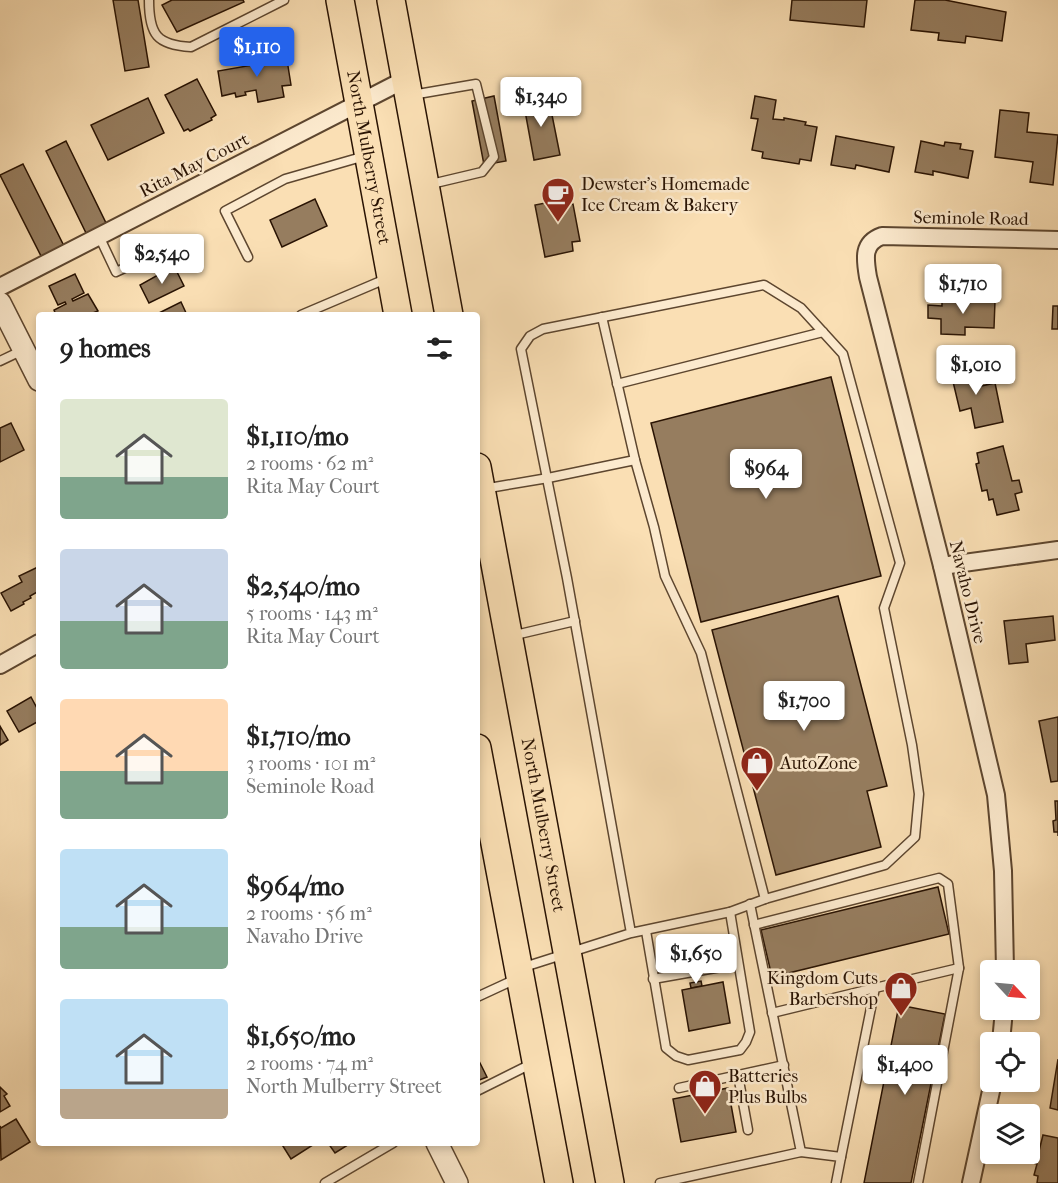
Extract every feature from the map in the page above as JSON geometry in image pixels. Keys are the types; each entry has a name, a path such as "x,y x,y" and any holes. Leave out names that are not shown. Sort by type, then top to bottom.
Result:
{"main road":[{"name":"North Mulberry Street","path":"340,0 398,312"},
{"path":"391,0 448,312"},
{"name":"North Mulberry Street","path":"480,492 610,1183"},
{"path":"480,770 489,836 559,1183"}],"street":[{"name":"Rita May Court","path":"0,287 358,102 407,87"},
{"name":"Seminole Road","path":"882,236 1058,240"},
{"name":"Navaho Drive","path":"882,236 874,239 868,247 865,257 868,277 942,566 996,795 1004,871 1005,960"},
{"path":"0,303 36,374"},
{"path":"942,566 1058,550"},
{"path":"0,665 36,645"},
{"path":"971,1183 991,1092"},
{"path":"438,1146 457,1183"}],"lane":[{"path":"149,0 154,32 163,43 191,47 284,0"},
{"path":"407,87 476,84 494,157 482,172 425,186"},
{"path":"248,257 225,211 285,179 369,155"},
{"path":"99,236 116,272 161,251"},
{"path":"308,312 391,276"},
{"path":"480,995 518,973 631,933 730,912 765,899 885,865 915,837 919,794 912,745 884,608 900,563 843,354 801,308 764,285 543,329 530,336 521,349 575,621 631,933"},
{"path":"602,316 635,460 666,576 701,653 765,899"},
{"path":"617,384 823,332"},
{"path":"0,361 24,350"},
{"path":"480,482 548,478 635,460"},
{"path":"508,636 575,621"},
{"path":"754,925 939,878 948,884 959,968 918,1183"},
{"path":"750,904 801,1152"},
{"path":"646,931 666,1048 676,1056 688,1060 740,1050 750,1032 730,912"},
{"path":"653,979 738,964"},
{"path":"772,1013 959,968"},
{"path":"836,1183 874,988"},
{"path":"480,1090 536,1062"},
{"path":"678,1088 784,1065"},
{"path":"738,1075 748,1130"},
{"path":"325,1183 388,1146"},
{"path":"660,1183 801,1152 841,1157"}],"building":[{"path":"113,0 138,0 149,67 125,71"},
{"path":"172,0 243,0 244,2 177,32 162,5"},
{"path":"792,0 867,0 864,27 790,20"},
{"path":"915,0 945,0 1006,12 1002,41 966,36 965,43 938,40 939,33 911,30"},
{"path":"275,52 277,61 287,60 291,85 282,86 284,97 258,102 256,90 236,97 235,93 222,96 218,71 253,65 251,56"},
{"path":"197,79 216,115 211,118 212,120 190,131 188,129 184,131 165,95"},
{"path":"548,95 560,155 534,160 523,100"},
{"path":"494,96 506,161 484,165 472,101"},
{"path":"755,96 776,100 773,119 784,120 784,118 806,122 805,125 817,127 811,161 800,159 799,164 762,158 763,152 752,150 758,119 751,118"},
{"path":"148,98 164,133 108,160 91,125"},
{"path":"1000,110 1029,113 1027,132 1058,135 1053,185 1030,182 1033,162 995,157"},
{"path":"836,136 894,147 889,172 856,165 855,169 831,165"},
{"path":"66,141 107,225 87,235 46,151"},
{"path":"921,141 944,146 945,142 961,144 960,149 973,151 968,178 933,171 933,175 915,172"},
{"path":"23,164 64,246 42,258 0,175"},
{"path":"315,199 327,226 282,247 270,220"},
{"name":"Dewster's Homemade Ice Cream & Bakery","path":"566,199 567,205 573,204 580,241 572,242 573,251 545,257 535,205"},
{"path":"174,266 184,286 149,303 140,285"},
{"path":"75,274 84,293 72,299 73,301 88,294 98,311 55,312 54,310 66,304 65,302 58,305 49,286"},
{"path":"942,298 995,301 994,328 965,327 965,335 941,334 941,319 928,318 928,305 942,306"},
{"path":"181,302 186,312 161,312"},
{"path":"1053,306 1058,306 1058,329 1052,329"},
{"path":"976,363 981,386 995,383 1003,422 975,428 971,408 960,411 950,369"},
{"path":"831,377 881,576 701,622 651,423"},
{"path":"11,423 24,450 0,462 0,428"},
{"path":"1003,446 1012,481 1019,480 1022,492 1015,494 1019,510 997,515 993,499 989,500 987,490 982,491 976,464 979,463 977,453"},
{"path":"36,568 36,593 23,602 24,604 11,611 1,593 22,582 19,576"},
{"path":"838,596 887,786 867,791 881,847 776,875 712,630"},
{"path":"1053,616 1055,640 1026,644 1028,662 1009,664 1004,621"},
{"path":"31,697 36,706 36,723 19,732 7,711"},
{"path":"1058,717 1058,781 1051,782 1039,721"},
{"path":"0,726 8,740 0,745"},
{"path":"1055,801 1058,801 1058,832 1054,832"},
{"path":"938,887 949,934 772,977 761,930"},
{"path":"701,981 702,986 691,988 690,983"},
{"path":"723,982 730,1023 689,1031 682,990"},
{"path":"899,1005 945,1014 911,1183 864,1183"},
{"path":"1058,1059 1058,1110 1050,1108"},
{"path":"480,1063 487,1077 480,1080"},
{"path":"0,1087 7,1094 4,1096 10,1106 0,1112"},
{"name":"Batteries Plus Bulbs","path":"728,1088 736,1132 681,1142 673,1099"},
{"path":"16,1119 30,1142 1,1160 0,1126 1,1128"},
{"path":"1043,1135 1058,1138 1058,1183 1037,1183 1038,1176 1034,1175 1037,1164 1040,1164"},
{"path":"283,1146 311,1146 291,1159"},
{"path":"330,1146 346,1146 335,1153"}],"place":[{"name":"Dewster's Homemade Ice Cream & Bakery","path":"558,223"},
{"name":"AutoZone","path":"757,792"},
{"name":"Kingdom Cuts Barbershop","path":"901,1017"},
{"name":"Batteries Plus Bulbs","path":"705,1115"}]}
